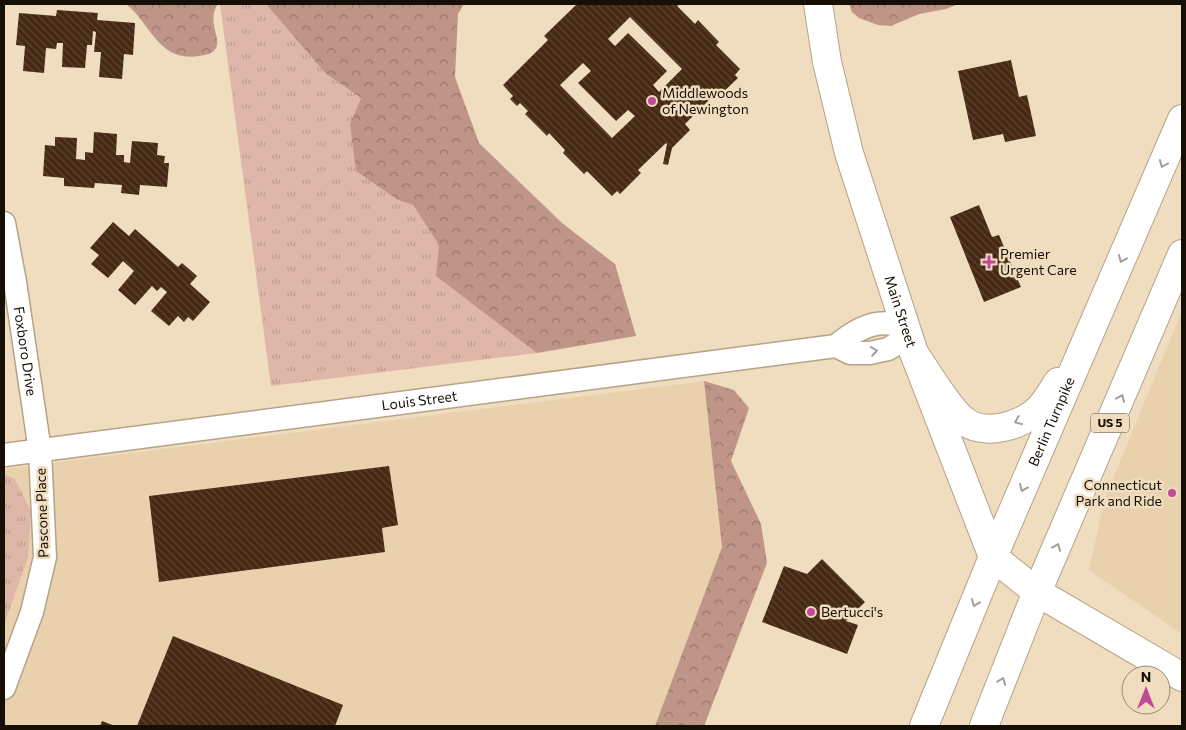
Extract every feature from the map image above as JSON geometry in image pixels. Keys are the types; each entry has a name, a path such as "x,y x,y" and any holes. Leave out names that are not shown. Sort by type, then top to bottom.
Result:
{"main road":[{"name":"Main Street","path":"818,4 827,62 849,153 910,342 993,558"},
{"name":"Berlin Turnpike","path":"924,726 993,558 1182,119"},
{"name":"US 5","path":"984,726 1037,592 1182,254"},
{"path":"910,342 962,420 977,427 994,429 1029,417 1040,408 1084,347"},
{"path":"993,558 1037,592 1182,677"}],"street":[{"name":"Foxboro Drive","path":"4,223 15,282 40,451"},
{"name":"Louis Street","path":"4,456 836,346 850,353 870,353 888,349 898,343 910,342"},
{"name":"Pascone Place","path":"4,688 32,612 45,558 40,451"}],"shaded area":[{"path":"1182,311 1182,634 1089,570 1105,498"},
{"path":"704,381 722,547 655,726 4,726 4,625 28,558 15,480 4,474 4,469"}],"green space":[{"path":"126,4 218,4 213,17 217,40 215,50 206,55 199,56 185,56 174,53 157,40"},
{"path":"220,4 266,4 325,73 361,98 350,124 398,200 413,205 439,245 437,276 537,353 271,386"},
{"path":"266,4 464,4 458,14 455,77 479,143 562,223 615,264 636,336 537,353 436,276 439,245 413,205 398,200 356,171 350,124 361,98 325,73"},
{"path":"849,4 958,4 946,9 919,14 891,26 878,25 859,18 852,12"},
{"path":"704,381 734,390 749,408 731,461 761,524 767,563 704,726 655,726 722,547"},
{"path":"4,474 15,479 31,511 28,558 4,625"}],"building":[{"name":"Middlewoods of Newington","path":"577,4 680,4 677,6 695,24 698,20 719,42 716,45 740,69 735,75 738,78 716,99 713,96 685,124 690,130 672,148 668,165 663,164 666,143 638,170 641,173 620,194 617,191 612,196 587,171 584,174 563,153 565,150 549,133 547,136 525,114 528,111 520,103 517,106 510,99 513,96 503,85 548,40 544,36","holes":["630,17 682,69 659,92 653,85 667,71 628,33 615,46 608,39","583,63 591,71 578,83 616,121 628,110 635,116 612,138 560,85"]},
{"path":"57,10 98,13 97,20 135,23 133,55 124,54 122,79 99,77 101,52 94,52 96,32 93,31 92,45 87,45 85,68 62,67 63,43 57,43 56,49 46,48 44,73 23,71 25,46 16,45 19,13 56,16"},
{"path":"1011,60 1019,97 1027,95 1036,136 1005,142 1003,134 973,140 958,71"},
{"path":"94,132 117,134 116,155 124,155 124,162 130,163 132,141 158,143 157,155 165,156 164,163 169,163 167,187 140,185 139,195 121,193 122,185 95,183 94,188 64,186 64,178 43,176 45,145 55,146 55,137 77,138 76,159 85,160 85,152 93,153"},
{"name":"Premier Urgent Care","path":"979,205 992,237 999,235 1021,287 984,302 950,217"},
{"path":"113,222 129,236 135,229 178,267 182,263 197,276 190,284 210,302 193,321 188,317 184,322 178,316 169,326 151,311 167,292 161,287 157,291 152,286 135,305 118,290 134,271 123,261 108,278 91,264 99,255 90,248"},
{"path":"389,466 398,525 382,528 385,552 159,582 149,496"},
{"name":"Bertucci's","path":"822,559 865,602 846,621 858,625 847,654 762,622 784,566 807,574"},
{"path":"173,636 343,705 335,726 137,726"},
{"path":"102,721 115,726 100,726"}],"place":[{"name":"Middlewoods of Newington","path":"652,101"},
{"name":"Premier Urgent Care","path":"989,262"},
{"name":"Connecticut Park and Ride","path":"1172,493"},
{"name":"Bertucci's","path":"811,612"}]}
